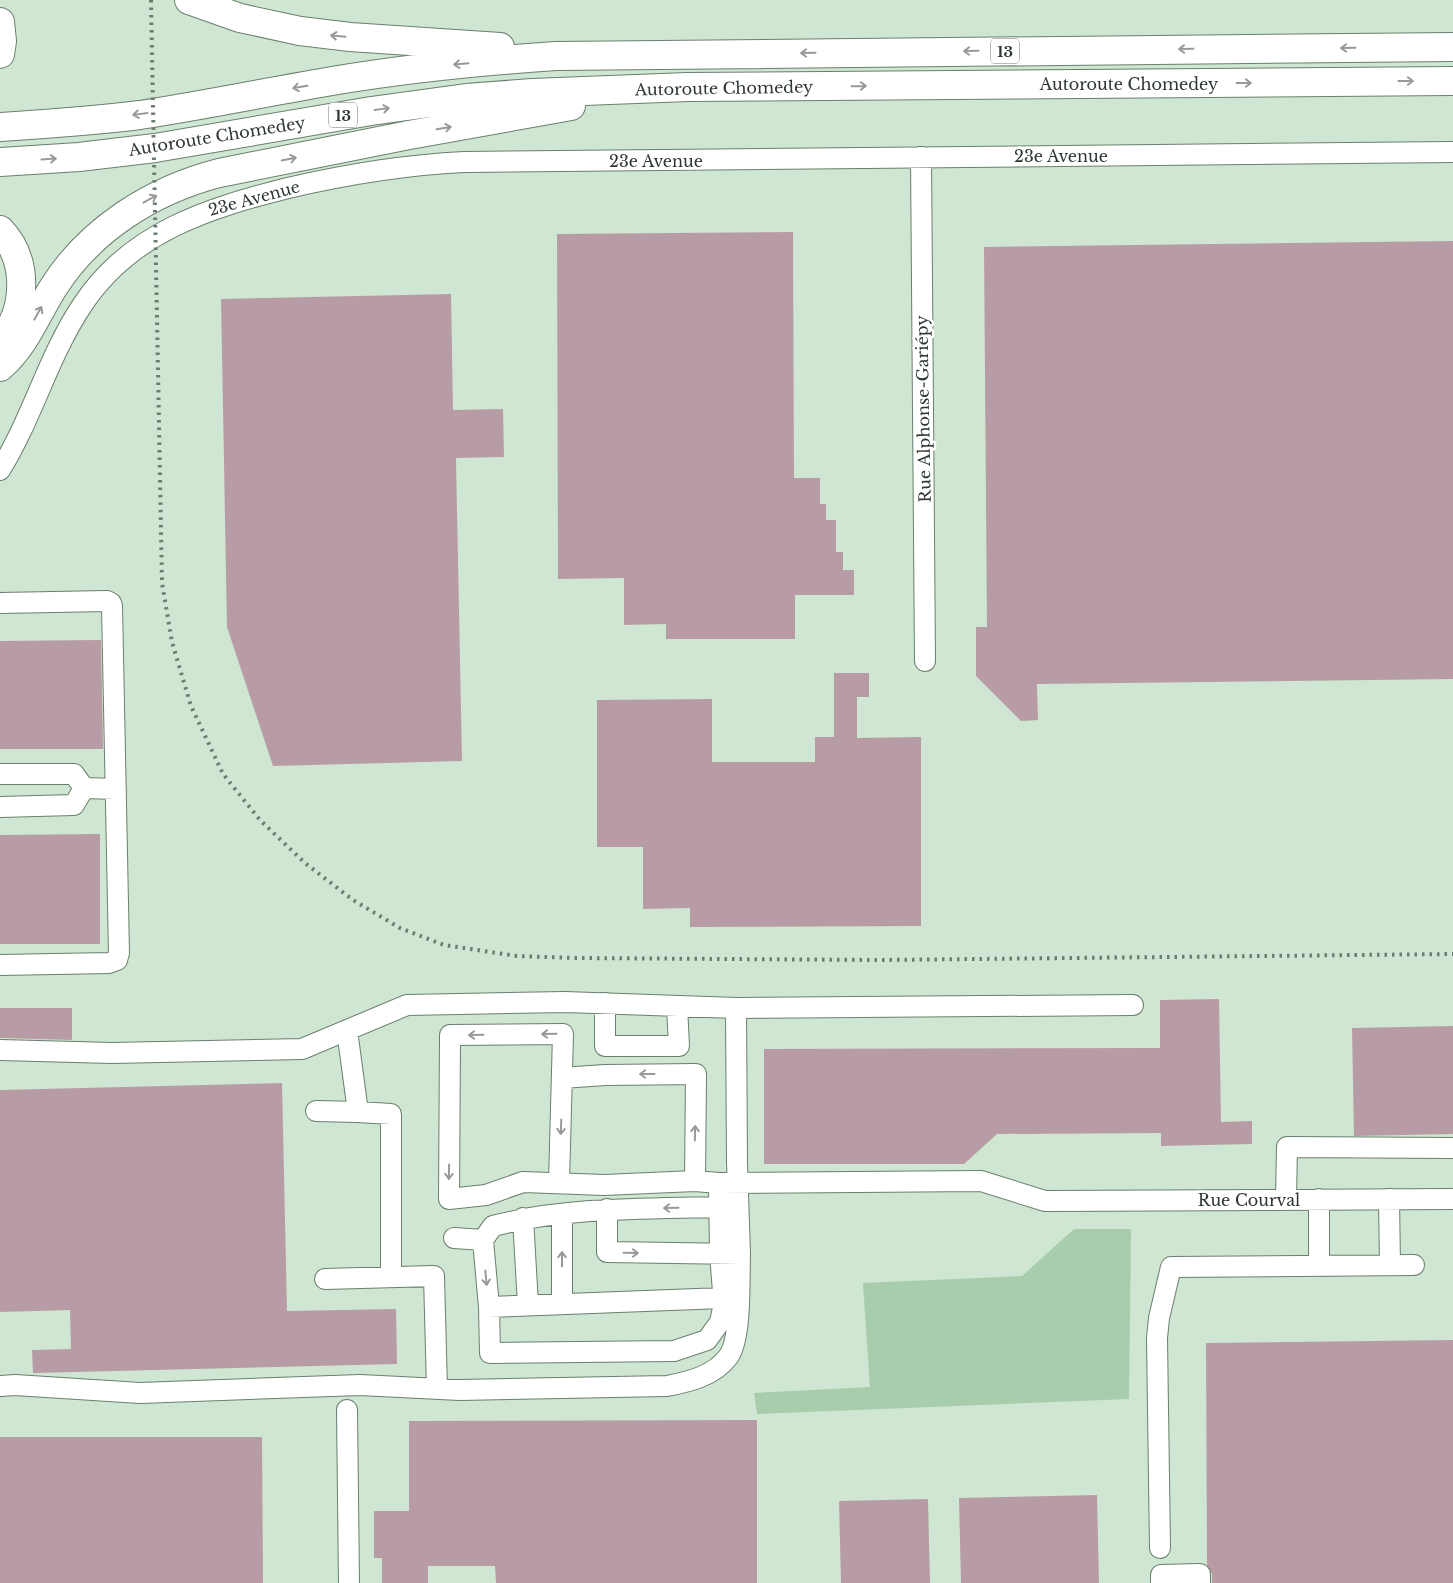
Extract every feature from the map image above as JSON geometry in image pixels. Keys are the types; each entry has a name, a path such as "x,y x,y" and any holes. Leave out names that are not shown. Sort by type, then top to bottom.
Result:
{"highway":[{"path":"189,0 258,23 322,35 614,55"},
{"path":"0,22 2,42 0,54"},
{"path":"1397,47 1453,42"},
{"name":"Autoroute Chomedey","path":"0,127 139,115 339,80 444,66 528,58 614,55 1453,47"},
{"name":"Autoroute Chomedey","path":"0,162 79,157 178,145 332,117 466,98 569,91 688,88 1453,81"},
{"path":"0,367 22,344 54,285 84,249 122,217 175,187 219,173 409,134 688,88"},
{"path":"0,230 10,242 15,253 22,287 21,300 14,322 0,343"}],"street":[{"name":"23e Avenue","path":"0,470 18,436 59,345 84,302 120,261 155,235 193,216 258,196 342,176 384,168 431,164 1453,152"},
{"name":"Rue Alphonse-Gariépy","path":"921,157 926,662"},
{"path":"0,603 107,601 112,606 119,953 117,960 110,963 0,965"},
{"path":"0,774 74,774 84,788"},
{"path":"84,788 116,789"},
{"path":"0,807 74,805 84,788"},
{"path":"0,1050 112,1052 302,1049 407,1005 565,1002 736,1008 1133,1004"},
{"path":"605,1003 605,1046 679,1046 677,1006"},
{"path":"719,1207 607,1210 523,1218 493,1226 483,1240 489,1307 490,1353 674,1351 707,1340 728,1325 740,1254 728,1183 736,1008"},
{"path":"347,1030 358,1112"},
{"name":"Rue Courval","path":"562,1078 563,1034 450,1036 448,1198 486,1195 523,1182 604,1185 694,1182 982,1181 1046,1201 1453,1199"},
{"path":"559,1182 562,1078 605,1075 696,1074 694,1182"},
{"path":"316,1112 391,1114 391,1278"},
{"path":"1286,1199 1287,1147 1453,1148"},
{"path":"0,1386 15,1385 140,1393 360,1385 460,1390 667,1386 692,1381 714,1369 729,1356 736,1339 728,1325 724,1304 720,1254 719,1207 728,1183"},
{"path":"1319,1266 1320,1199"},
{"path":"1389,1199 1390,1265"},
{"path":"607,1210 607,1252 740,1254"},
{"path":"562,1214 562,1304"},
{"path":"523,1218 528,1305"},
{"path":"454,1238 483,1240"},
{"path":"1160,1548 1157,1338 1159,1318 1171,1268 1414,1265"},
{"path":"325,1279 434,1276 437,1389"},
{"path":"489,1307 723,1298"},
{"path":"347,1410 349,1583"},
{"path":"1161,1583 1161,1575 1200,1574 1200,1583"}],"green space":[{"path":"1074,1229 1131,1229 1129,1399 757,1414 754,1393 870,1387 863,1283 1022,1276"}],"building":[{"path":"793,232 794,478 820,478 820,504 826,504 826,520 836,520 836,552 843,552 843,570 854,570 854,595 795,595 795,639 666,639 666,624 624,625 624,578 558,579 557,234"},
{"path":"1453,241 1453,679 1037,684 1038,720 1021,721 976,676 976,627 987,627 984,247"},
{"path":"451,294 453,410 503,409 504,457 456,458 462,761 273,766 227,627 221,299"},
{"path":"101,640 103,749 0,749 0,641"},
{"path":"834,673 869,673 869,697 857,697 857,738 921,737 921,926 690,927 690,908 643,909 643,847 597,847 597,700 712,699 712,762 815,762 815,737 834,737"},
{"path":"100,834 100,944 0,944 0,835"},
{"path":"1219,999 1221,1122 1252,1121 1252,1144 1161,1146 1161,1133 997,1134 964,1164 764,1164 764,1049 1160,1048 1160,1000"},
{"path":"0,1008 72,1008 72,1040 0,1038"},
{"path":"1453,1026 1453,1134 1354,1136 1352,1028"},
{"path":"282,1083 287,1311 396,1309 397,1364 33,1373 32,1350 71,1349 70,1310 0,1312 0,1090"},
{"path":"1453,1340 1453,1583 1212,1583 1212,1574 1207,1565 1206,1343"},
{"path":"757,1420 757,1583 496,1583 495,1566 428,1566 428,1583 382,1583 382,1558 374,1558 374,1511 409,1511 409,1421"},
{"path":"0,1437 262,1437 263,1583 0,1583"},
{"path":"1097,1495 1099,1583 961,1583 959,1498"},
{"path":"928,1499 930,1583 841,1583 839,1501"}],"railway":[{"path":"151,0 162,583 172,642 191,706 223,774 260,820 305,863 353,900 400,928 444,945 517,956 880,960 1453,954"}]}
